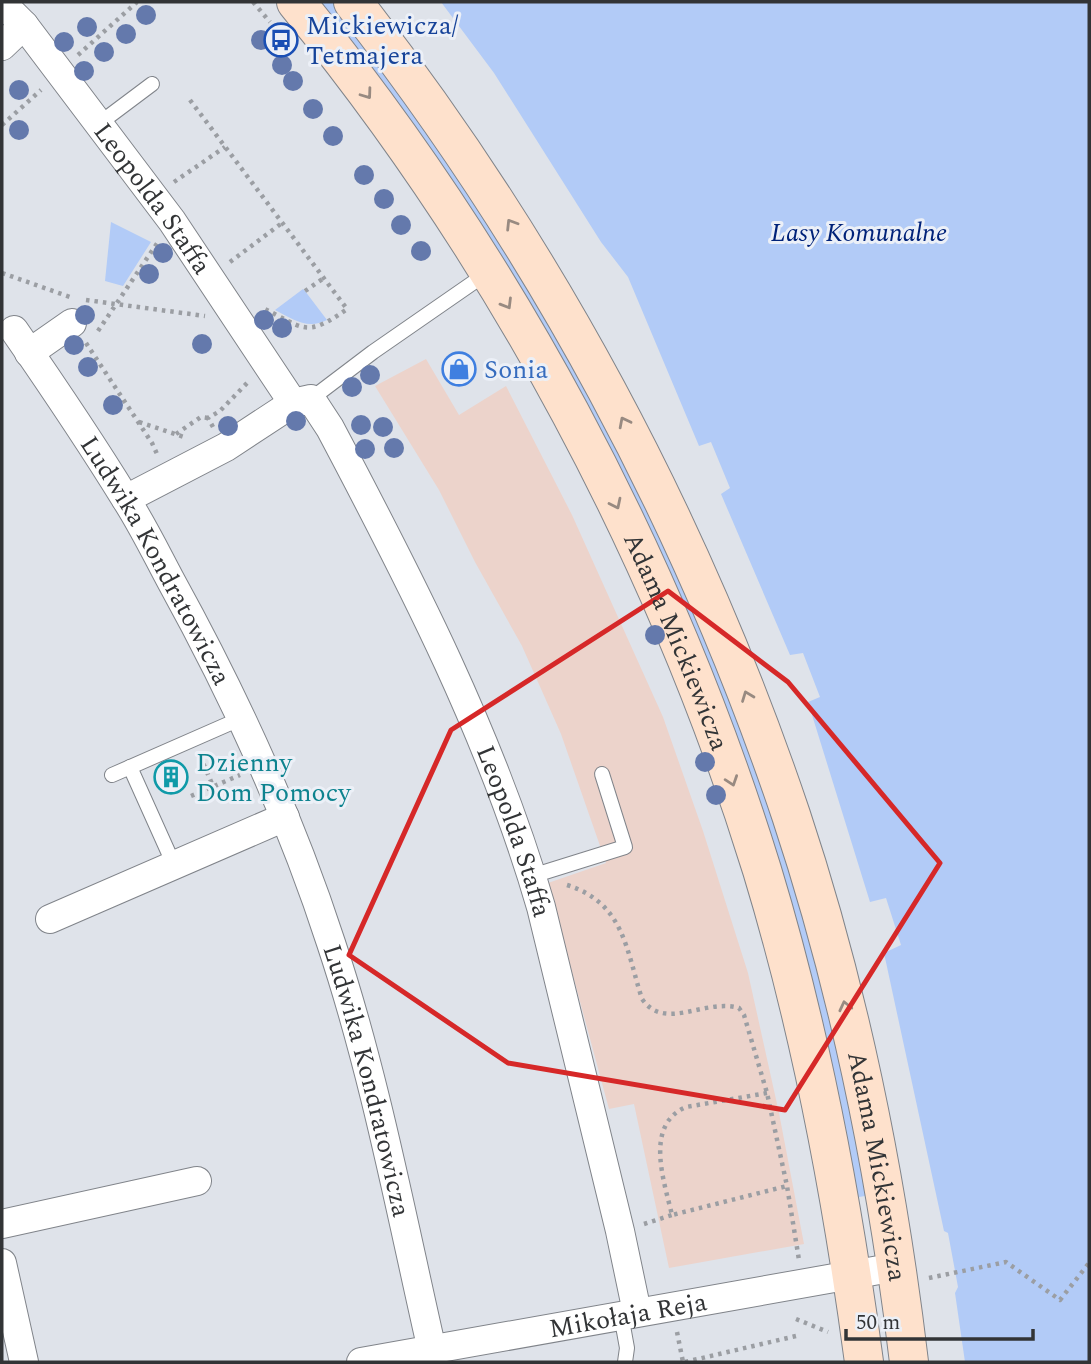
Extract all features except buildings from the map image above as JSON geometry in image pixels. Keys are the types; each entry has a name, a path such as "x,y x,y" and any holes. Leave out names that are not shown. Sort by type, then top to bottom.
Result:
{"street":[{"name":"Adama Mickiewicza","path":"353,2 437,114 534,262 613,401 678,531 747,693 791,816 822,920 913,1273 909,1362"},
{"name":"Leopolda Staffa","path":"2,3 24,25 172,221 270,369 330,428 430,620 495,771 534,882 620,1231 629,1313"},
{"name":"Adama Mickiewicza","path":"286,16 402,142 488,273 553,383 633,538 678,642 727,768 761,868 794,988 820,1095 826,1278 864,1362"},
{"path":"2,46 24,25"},
{"name":"Ludwika Kondratowicza","path":"72,323 22,342 126,499 208,647 285,817 331,943 353,1016 373,1089 432,1350"},
{"path":"126,499 224,448 302,401"},
{"path":"50,919 285,817"},
{"path":"2,1224 197,1181"},
{"path":"2,1263 24,1362"},
{"name":"Mikołaja Reja","path":"361,1362 826,1278 913,1273"}],"lane":[{"path":"100,123 152,84"},
{"path":"302,401 488,273"},
{"path":"111,775 242,718"},
{"path":"130,767 174,865"},
{"path":"534,882 625,847 602,774"},
{"path":"625,1362 629,1313"}],"path":[{"path":"253,2 286,16"},
{"path":"2,273 76,299 116,304 233,312 240,296 302,327 319,327 347,309 190,100"},
{"path":"185,174 225,147"},
{"path":"88,346 172,221"},
{"path":"241,254 282,223"},
{"path":"305,291 324,278"},
{"path":"51,290 152,443 167,478"},
{"path":"176,434 201,417 208,418 220,411 245,384 270,369"},
{"path":"208,418 224,448"},
{"path":"138,422 224,448"},
{"path":"193,739 213,786"},
{"path":"191,796 247,772"},
{"path":"534,882 564,884 593,897 607,909 618,922 642,999 654,1012 670,1015 712,1005 727,1005 739,1008 744,1015 767,1093 787,1186 826,1278 830,1341"},
{"path":"767,1093 676,1111 669,1117 662,1137 663,1177 672,1215 787,1186"},
{"path":"913,1273 1006,1262 1060,1300 1089,1263"},
{"path":"796,1319 829,1332"},
{"path":"676,1324 684,1362 796,1336"}],"highlighted area":[{"path":"668,591 788,682 940,863 785,1110 508,1063 349,955 451,730"}],"shaded area":[{"path":"426,359 459,415 506,386 572,515 663,717 748,973 804,1244 669,1268 634,1104 609,1109 548,883 606,863 561,734 522,646 439,490 375,386"}],"green space":[{"path":"311,2 336,2 486,210 672,547 794,872 871,1195 853,1198 703,670"},
{"name":"Lasy Komunalne","path":"441,2 1089,2 1089,1362 965,1362 955,1293 958,1287 948,1233 944,1231 884,953 901,945 886,898 870,902 808,702 820,697 803,653 790,655 721,494 730,488 711,442 699,446 628,277 601,242 494,73"},
{"path":"111,222 151,242 123,286 105,281"},
{"path":"303,289 327,320 307,324 275,310"}],"place":[{"name":"Mickiewicza/ Tetmajera","path":"281,40"},
{"name":"Sonia","path":"459,369"},
{"name":"Dzienny Dom Pomocy","path":"171,777"}]}
